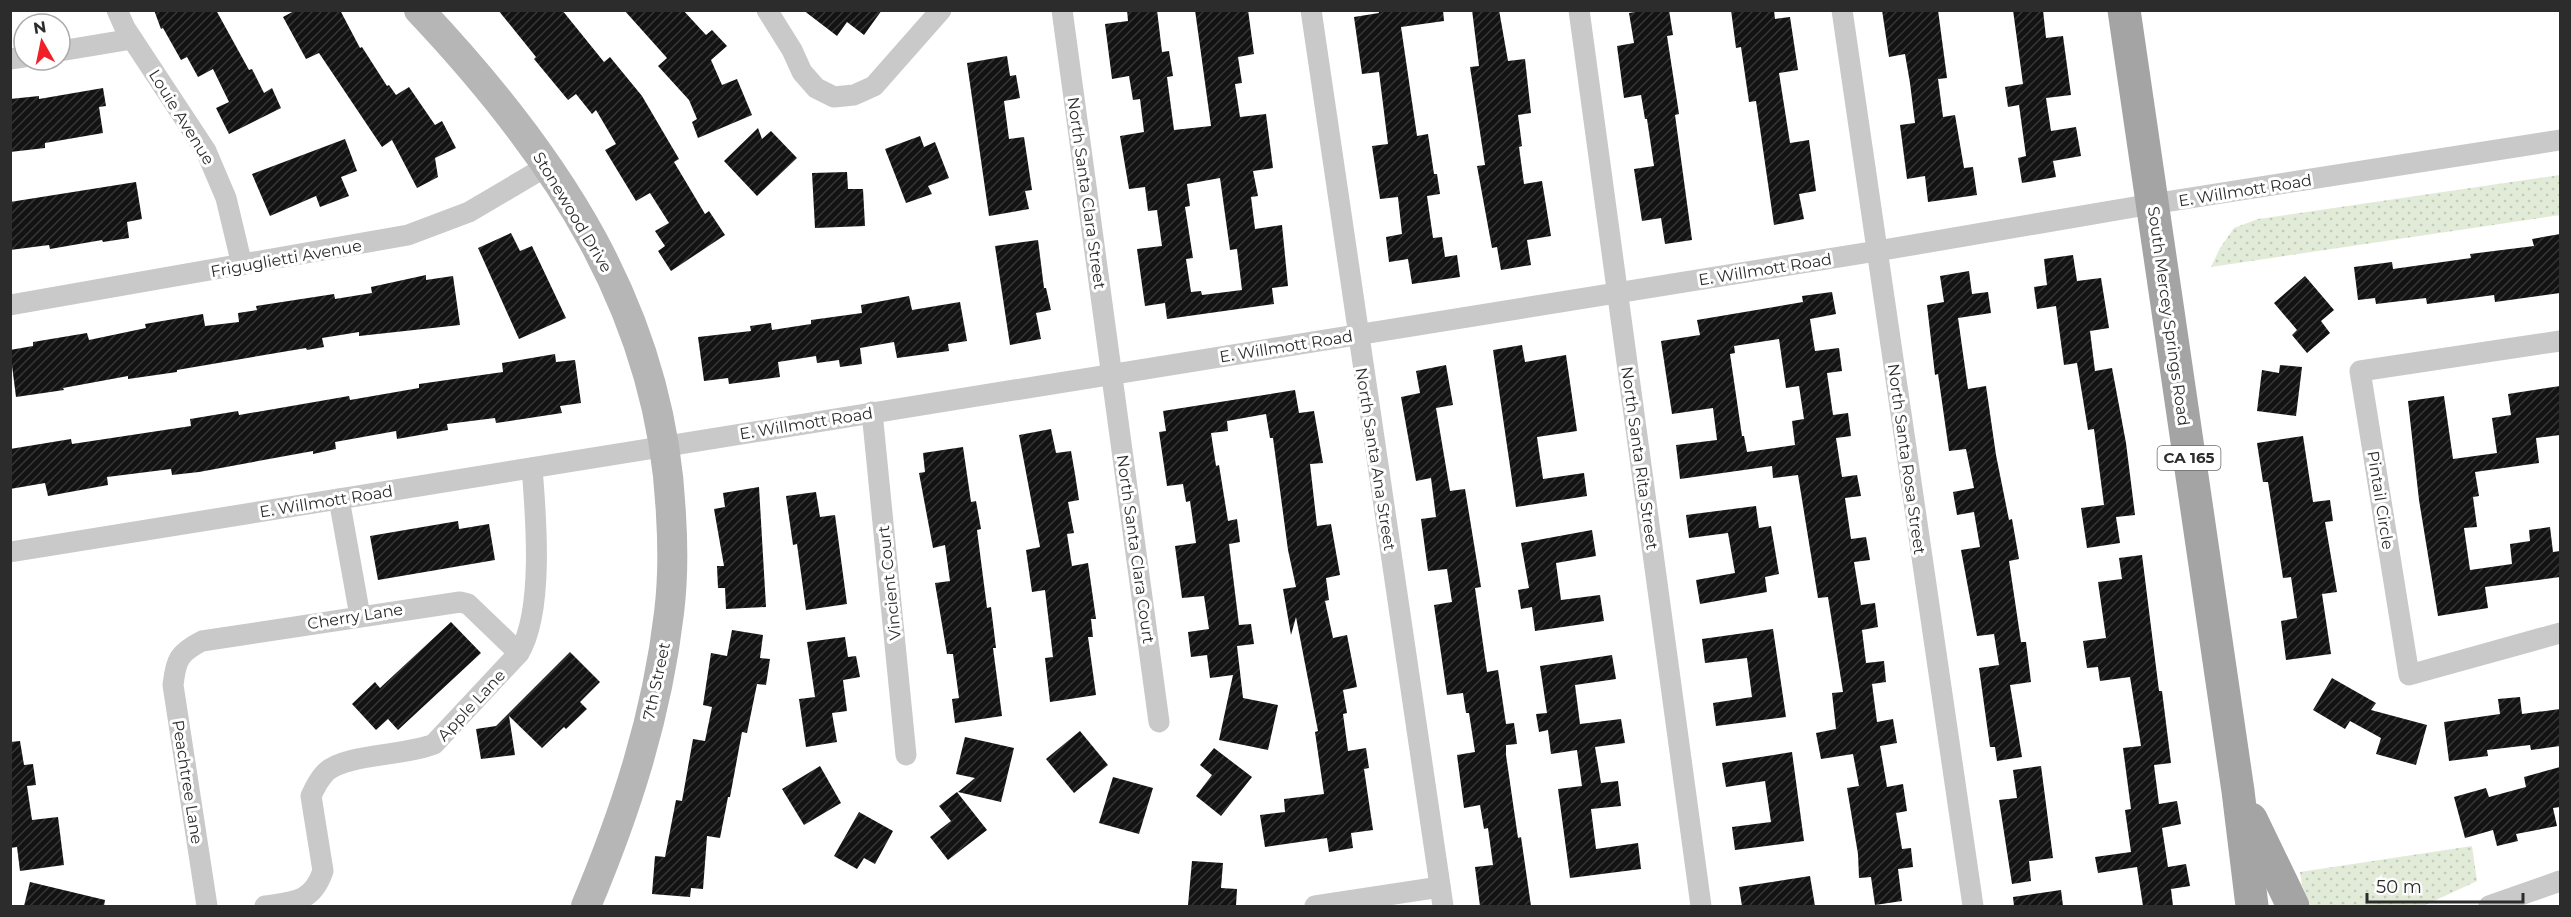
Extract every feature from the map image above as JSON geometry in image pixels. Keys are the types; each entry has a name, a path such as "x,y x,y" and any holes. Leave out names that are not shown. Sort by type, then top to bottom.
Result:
{"main road":[{"name":"South Mercey Springs Road","path":"2124,10 2238,791 2252,906"},
{"path":"2238,791 2293,906"}],"street":[{"name":"Louie Avenue","path":"117,10 132,39 206,151 226,198 243,265"},
{"name":"Stonewood Drive","path":"419,10 471,66 503,105 547,166 593,240 622,298 645,360 664,446"},
{"path":"766,10 792,50 802,72 816,88 834,97 854,95 874,86 941,10"},
{"name":"North Santa Clara Street","path":"1062,10 1113,375"},
{"name":"North Santa Ana Street","path":"1311,10 1442,897"},
{"name":"North Santa Rita Street","path":"1579,10 1701,906"},
{"name":"North Santa Rosa Street","path":"1842,10 1972,906"},
{"path":"72,49 132,39"},
{"name":"E. Willmott Road","path":"10,552 1877,251 2152,204 2560,141"},
{"name":"Friguglietti Avenue","path":"10,305 408,235 469,212 547,166"},
{"name":"Pintail Circle","path":"2560,341 2360,371 2409,675 2560,633"},
{"name":"North Santa Clara Court","path":"1113,375 1159,723"},
{"name":"Vincient Court","path":"872,412 906,754"},
{"name":"7th Street","path":"586,906 617,833 633,781 664,650 669,612 672,544 669,476 664,446"},
{"name":"Apple Lane","path":"265,906 302,900 311,892 322,872 310,796 326,772 339,763 418,751 434,744 519,653 528,638 532,620 537,532 532,468"},
{"path":"339,499 360,616"},
{"name":"Cherry Lane","path":"178,658 188,648 202,641 460,602 468,604 519,653"},
{"name":"Peachtree Lane","path":"178,658 173,685 207,906"},
{"path":"2489,906 2560,881"},
{"path":"1315,906 1442,897"}],"green space":[{"path":"2560,175 2560,215 2211,267 2220,248 2234,228 2258,219"},
{"path":"2472,846 2477,881 2423,906 2311,906 2302,885 2300,872"}],"building":[{"path":"154,10 216,10 264,93 272,88 281,108 229,134 216,108 229,102 213,69 198,77 187,57 181,60 163,28 161,29"},
{"path":"296,10 340,10 360,48 362,47 387,86 389,85 396,95 409,87 435,125 442,121 456,148 435,158 438,177 417,188 392,140 382,147 319,53 306,59 283,17"},
{"path":"498,10 562,10 604,62 610,57 642,96 679,159 674,162 705,214 709,211 725,235 671,271 658,251 665,246 655,231 669,223 650,193 636,201 605,150 616,144 596,110 592,114 576,94 568,100"},
{"path":"624,10 683,10 706,35 712,30 727,46 711,60 722,85 737,79 752,115 698,138 692,122 697,119 689,100 658,66 667,58"},
{"path":"803,10 882,10 864,35 847,22 837,36"},
{"path":"1127,10 1157,10 1162,52 1169,51 1173,76 1167,77 1174,130 1211,126 1195,10 1248,10 1254,54 1238,57 1242,83 1235,84 1240,117 1266,114 1273,168 1253,171 1258,196 1251,197 1255,229 1282,225 1288,286 1272,288 1274,304 1167,319 1165,303 1145,306 1137,249 1162,246 1157,210 1148,211 1145,187 1129,189 1120,136 1144,132 1140,99 1133,100 1129,76 1112,79 1105,24 1128,21","holes":["1220,178 1230,250 1237,249 1242,290 1202,295 1201,291 1191,292 1186,259 1193,258 1185,207 1190,206 1187,184"]},
{"path":"1378,10 1443,10 1444,21 1401,27 1417,136 1428,134 1434,174 1437,174 1440,194 1427,196 1433,238 1442,237 1445,257 1457,255 1460,277 1412,284 1408,259 1389,262 1386,237 1402,234 1398,197 1380,199 1372,146 1388,144 1379,72 1362,74 1354,17 1379,13"},
{"path":"1472,10 1499,10 1508,61 1525,59 1531,113 1518,115 1524,184 1542,181 1551,236 1527,240 1531,265 1501,270 1497,247 1492,248 1477,166 1485,165 1470,67 1479,66"},
{"path":"1669,10 1673,35 1667,36 1679,114 1675,115 1692,240 1665,244 1661,218 1642,221 1634,169 1654,166 1641,95 1624,98 1617,46 1634,43 1629,13"},
{"path":"1731,10 1774,10 1775,19 1790,17 1798,70 1779,73 1790,143 1809,140 1816,191 1799,194 1804,219 1774,225 1756,101 1749,102 1741,47 1736,48"},
{"path":"1882,10 1938,10 1947,78 1938,79 1943,117 1955,115 1964,168 1973,167 1977,195 1928,202 1925,176 1907,179 1900,125 1915,123 1910,83 1905,54 1889,57"},
{"path":"2013,10 2043,10 2046,38 2063,36 2071,95 2046,98 2051,131 2076,127 2081,156 2053,161 2056,177 2022,183 2018,158 2026,156 2019,105 2008,107 2005,87 2023,84"},
{"path":"1007,56 1010,76 1016,75 1020,98 1004,101 1009,139 1024,137 1032,190 1025,191 1029,209 989,216 967,63"},
{"path":"103,88 106,106 99,107 103,133 45,143 45,148 10,152 10,99 39,96 39,99"},
{"path":"758,128 762,139 771,131 797,158 757,196 724,161"},
{"path":"920,136 924,147 935,142 949,178 928,186 932,194 906,203 885,149"},
{"path":"345,139 357,171 341,177 349,196 320,207 316,196 270,216 252,174"},
{"path":"847,172 848,189 863,189 865,226 815,228 812,173"},
{"path":"136,182 142,219 127,222 129,238 50,249 49,245 10,250 10,202"},
{"path":"511,233 520,251 532,246 566,318 519,339 478,248"},
{"path":"2560,234 2560,293 2495,302 2494,295 2427,304 2426,298 2376,304 2375,298 2358,300 2354,267 2392,262 2393,269 2471,258 2470,254 2534,246 2532,239"},
{"path":"1038,240 1044,288 1046,288 1051,310 1036,313 1041,339 1010,345 995,246"},
{"path":"2073,255 2077,281 2101,278 2109,328 2090,331 2095,371 2112,368 2126,443 2135,515 2116,517 2120,543 2087,548 2081,508 2104,505 2094,429 2088,430 2077,363 2064,365 2056,306 2037,309 2034,287 2047,285 2044,259"},
{"path":"1969,271 1972,294 1988,292 1991,313 1958,318 1968,389 1986,386 1996,455 2009,520 2012,519 2019,559 2009,561 2021,642 2026,642 2031,682 2010,685 2022,757 1997,761 1995,747 1990,747 1979,668 1999,665 1994,634 1977,636 1961,550 1980,547 1974,512 1957,515 1953,492 1974,488 1966,449 1949,451 1938,374 1935,375 1927,305 1944,302 1940,276"},
{"path":"426,275 426,280 453,276 460,325 359,336 359,332 322,338 324,347 307,350 306,348 177,370 177,372 128,379 128,376 63,388 64,390 16,397 10,350 33,346 33,342 87,333 89,340 146,328 145,324 203,314 205,326 239,322 238,313 257,310 256,306 334,294 335,299 372,293 371,287"},
{"path":"2305,276 2334,310 2321,321 2330,333 2307,353 2292,335 2297,330 2274,303"},
{"path":"1832,292 1836,314 1810,319 1815,351 1839,348 1842,371 1827,373 1833,415 1848,413 1851,436 1836,438 1842,477 1857,475 1861,496 1845,498 1851,539 1866,537 1870,560 1854,562 1861,605 1875,603 1878,627 1862,630 1866,663 1884,661 1886,682 1872,684 1877,722 1893,719 1897,743 1880,746 1887,787 1903,784 1907,811 1896,813 1902,849 1911,848 1913,867 1898,869 1902,901 1875,905 1871,877 1859,878 1858,854 1847,788 1859,786 1853,754 1821,759 1816,733 1836,729 1832,693 1843,692 1828,597 1818,598 1798,475 1773,478 1772,466 1680,479 1676,445 1717,440 1713,408 1672,414 1661,341 1700,335 1697,320 1803,302 1802,296","holes":["1779,339 1786,388 1799,386 1804,419 1792,421 1795,445 1747,452 1744,436 1742,436 1730,354 1735,353 1734,346"]},
{"path":"909,296 912,310 960,302 967,341 948,344 949,351 897,358 894,342 860,348 862,364 840,367 839,360 817,363 816,356 778,362 780,377 729,384 728,378 704,381 698,337 751,331 750,326 771,323 772,330 811,324 811,320 862,313 861,305"},
{"path":"1522,345 1525,362 1566,355 1577,431 1537,437 1543,479 1584,473 1587,496 1516,507 1493,350"},
{"path":"555,354 556,362 575,360 581,403 560,406 562,413 496,423 495,418 447,424 448,430 397,439 396,431 335,442 336,449 313,454 313,451 199,472 172,475 171,469 107,477 108,485 48,496 45,483 10,489 10,449 71,439 72,444 191,426 190,419 238,411 239,415 349,396 350,400 419,388 419,384 503,372 502,363"},
{"path":"1446,365 1453,405 1436,408 1450,491 1465,489 1481,587 1475,588 1487,672 1498,670 1506,724 1514,723 1517,744 1506,745 1506,755 1531,906 1480,906 1475,867 1493,865 1488,828 1484,829 1480,805 1464,808 1457,755 1475,752 1469,713 1466,713 1463,693 1447,695 1434,605 1452,602 1447,569 1428,571 1421,519 1436,517 1431,478 1416,481 1401,397 1420,393 1416,371"},
{"path":"2280,365 2302,367 2296,416 2257,411 2262,370 2279,373"},
{"path":"2560,386 2560,435 2536,438 2539,463 2475,472 2479,496 2473,497 2477,527 2464,528 2470,570 2512,564 2510,544 2530,541 2529,530 2550,527 2553,552 2560,551 2560,577 2485,587 2488,608 2438,616 2419,500 2408,401 2444,396 2453,459 2497,453 2492,418 2511,415 2508,394"},
{"path":"1295,390 1299,413 1314,411 1323,463 1310,464 1317,526 1331,524 1340,575 1326,578 1329,600 1325,601 1333,638 1347,635 1357,687 1343,690 1347,713 1343,714 1348,751 1366,748 1369,768 1364,769 1373,830 1351,833 1353,848 1329,852 1327,838 1265,847 1260,815 1285,812 1284,799 1324,794 1315,732 1318,731 1296,617 1291,635 1283,589 1296,587 1288,550 1273,438 1270,438 1266,414 1227,421 1228,431 1211,433 1228,521 1237,519 1240,542 1229,544 1239,625 1251,624 1254,644 1237,646 1243,698 1278,705 1268,750 1219,740 1233,675 1210,678 1207,655 1191,657 1188,632 1209,629 1204,596 1182,598 1175,546 1196,543 1190,501 1186,502 1183,484 1167,486 1159,432 1166,431 1163,411"},
{"path":"1051,429 1056,453 1071,451 1075,474 1079,500 1068,502 1074,533 1067,534 1072,566 1088,563 1096,619 1091,619 1093,637 1088,637 1096,695 1050,702 1045,658 1053,657 1045,590 1032,592 1026,550 1040,547 1019,435"},
{"path":"2303,436 2313,502 2330,500 2333,521 2325,522 2337,592 2322,594 2331,654 2286,660 2281,621 2297,618 2291,577 2283,578 2268,482 2263,482 2257,443"},
{"path":"963,447 971,502 976,501 981,529 977,530 987,608 991,607 996,648 993,648 1002,716 955,723 952,699 959,698 953,654 947,654 935,583 950,581 945,545 933,548 919,473 925,472 923,453"},
{"path":"759,487 766,607 726,609 725,588 718,588 717,566 724,566 714,509 725,507 723,493"},
{"path":"816,492 820,517 835,515 847,604 806,610 797,544 793,545 786,496"},
{"path":"1756,506 1759,528 1771,526 1779,574 1765,577 1767,592 1700,604 1696,580 1735,573 1728,533 1689,538 1686,515"},
{"path":"458,521 459,529 489,524 495,560 378,580 370,536"},
{"path":"1592,530 1596,556 1556,563 1561,600 1600,595 1604,621 1535,631 1532,607 1521,609 1518,590 1529,588 1521,543"},
{"path":"2142,555 2159,691 2162,691 2171,763 2154,765 2159,804 2177,801 2181,824 2162,828 2168,867 2186,864 2190,886 2171,889 2173,906 2143,906 2137,867 2098,873 2095,857 2131,852 2125,810 2131,809 2123,748 2141,746 2130,677 2100,681 2098,667 2087,668 2083,641 2106,638 2098,582 2122,579 2119,558"},
{"path":"451,622 481,653 398,730 388,719 376,730 352,704 375,682 380,688"},
{"path":"1773,629 1786,717 1716,726 1713,703 1752,697 1747,658 1705,663 1702,639"},
{"path":"732,630 763,635 760,658 770,659 766,685 757,684 747,733 742,732 720,838 707,836 703,889 691,888 690,897 652,894 655,856 665,857 676,800 682,801 693,739 705,741 712,707 703,705 711,653 727,656"},
{"path":"845,637 848,657 856,656 860,677 843,680 847,711 832,713 837,742 806,747 799,699 815,697 807,642"},
{"path":"570,652 600,682 580,702 587,709 542,748 509,716 515,755 481,759 476,729 496,726"},
{"path":"1612,655 1616,679 1575,685 1580,724 1621,719 1625,743 1595,747 1601,783 1618,781 1621,806 1591,809 1596,849 1638,843 1641,869 1570,878 1558,789 1582,786 1577,750 1551,754 1548,730 1539,732 1536,714 1547,713 1540,666"},
{"path":"2332,678 2376,703 2371,710 2427,725 2416,765 2376,754 2381,738 2350,721 2345,729 2313,710"},
{"path":"2520,697 2522,714 2560,709 2560,746 2531,750 2530,745 2487,750 2488,756 2449,761 2444,722 2500,714 2498,699"},
{"path":"1080,731 1108,765 1074,793 1046,759"},
{"path":"965,737 1014,748 1001,802 958,792 975,778 956,774"},
{"path":"20,741 24,765 33,764 36,785 27,786 32,820 58,817 64,865 20,871 17,847 10,848 10,742"},
{"path":"1214,748 1252,777 1221,816 1196,796 1212,775 1200,765"},
{"path":"1792,752 1804,841 1735,850 1732,827 1771,822 1765,781 1726,787 1722,763"},
{"path":"820,766 841,803 804,825 782,789"},
{"path":"2041,766 2053,858 2029,861 2031,881 2012,884 1999,800 2017,798 2013,770"},
{"path":"2560,767 2560,807 2553,808 2557,826 2516,834 2518,841 2497,846 2493,830 2465,838 2454,797 2486,788 2489,797 2526,787 2524,777"},
{"path":"1113,777 1153,788 1139,834 1099,823"},
{"path":"957,792 987,830 948,860 930,837 951,821 939,806"},
{"path":"859,812 893,831 875,864 864,858 857,869 834,856"},
{"path":"1192,861 1223,863 1221,888 1237,889 1236,906 1188,905"},
{"path":"1810,876 1815,906 1742,906 1739,887"},
{"path":"30,882 105,900 104,906 24,906"},
{"path":"2061,890 2063,906 2014,906 2013,897"}]}
